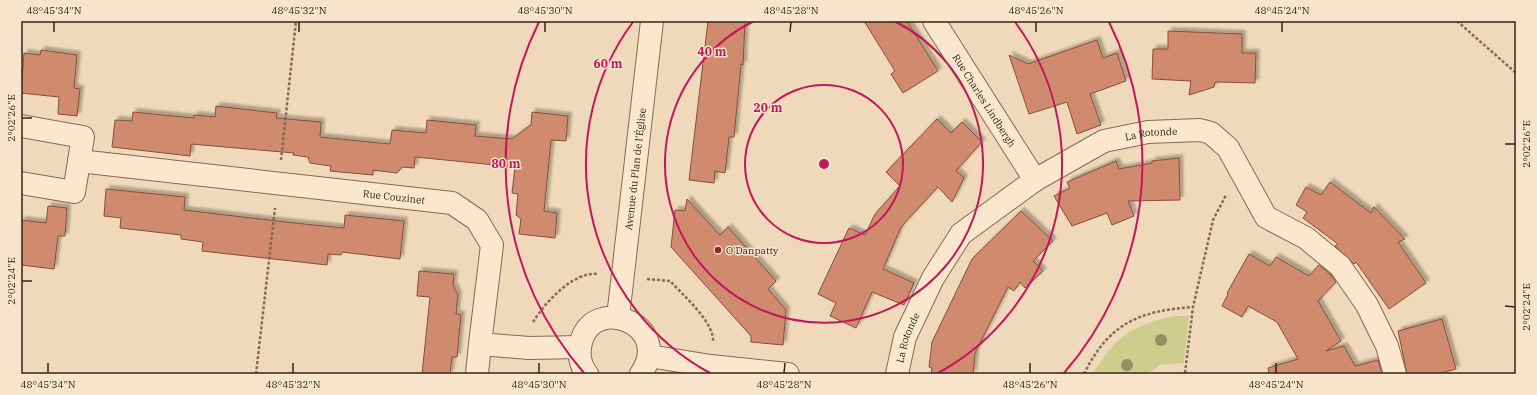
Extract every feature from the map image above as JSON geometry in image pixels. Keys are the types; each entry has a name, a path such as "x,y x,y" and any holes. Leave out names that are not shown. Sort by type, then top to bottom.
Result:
{"street":[{"name":"Avenue du Plan de l'Église","path":"618,317 652,21"},
{"name":"Rue Charles Lindbergh","path":"934,21 1035,180"},
{"path":"21,126 83,137 74,192 21,183"},
{"name":"La Rotonde","path":"898,374 905,337 933,278 961,234 1035,180 1104,141 1148,132 1200,130 1211,133 1228,148 1266,217 1306,238 1340,266 1367,305 1387,346 1395,374"},
{"name":"Rue Couzinet","path":"79,161 452,203 477,220 492,245 477,374"},
{"path":"587,374 580,358 582,337 597,321 618,317 629,320 638,326 649,345 645,365 711,366 788,374"},
{"path":"480,344 529,348 580,347"}],"path":[{"path":"1457,21 1516,73"},
{"path":"1180,374 1187,374 1193,307 1213,220 1240,169"},
{"path":"1084,374 1092,358 1105,339 1122,326 1140,316 1164,309 1193,307"}],"green space":[{"path":"1173,316 1189,316 1184,363 1160,365 1147,374 1093,374 1109,351 1125,335 1145,324"}],"building":[{"path":"708,21 745,21 743,65 741,64 734,137 729,137 725,173 715,171 714,183 689,180"},
{"path":"864,21 907,21 938,71 903,93 891,74 895,71"},
{"path":"1168,31 1242,34 1242,53 1256,53 1255,83 1215,82 1214,87 1189,95 1191,81 1152,79 1153,49 1168,49"},
{"path":"1097,40 1103,58 1117,53 1126,81 1090,94 1101,125 1077,134 1067,102 1029,114 1009,55 1028,64"},
{"path":"41,50 77,55 74,88 80,89 77,116 58,114 59,97 21,93 24,53 40,55"},
{"path":"216,106 277,113 276,118 321,122 320,137 390,144 392,130 426,133 427,120 476,125 475,136 512,139 531,125 532,112 568,116 566,141 551,140 544,211 557,213 555,238 519,234 521,219 516,215 518,194 512,193 515,167 415,157 414,168 402,167 397,173 373,170 373,175 330,171 331,166 310,163 308,157 293,155 294,153 191,144 190,156 112,147 115,120 132,121 133,112 194,118 194,115 215,117"},
{"path":"937,119 951,133 962,122 982,142 956,171 964,178 952,202 938,187 901,227 883,269 914,283 904,305 872,292 856,328 830,316 836,303 818,294 849,228 865,235 875,214 900,186 886,172"},
{"path":"1179,158 1180,200 1128,201 1134,216 1112,225 1107,213 1072,226 1054,196 1070,188 1067,182 1116,161 1119,169 1152,163 1152,161"},
{"path":"1330,182 1371,213 1374,207 1405,239 1398,242 1426,283 1389,309 1356,262 1354,264 1335,246 1338,244 1303,218 1307,212 1296,205 1306,187 1321,195"},
{"path":"106,189 185,197 184,210 285,222 344,228 345,215 404,221 400,259 342,252 341,255 328,254 327,265 202,251 203,242 181,239 181,235 120,228 121,218 104,216"},
{"path":"687,199 720,235 728,227 776,281 768,289 786,310 783,345 751,342 751,336 671,247 675,210 685,211"},
{"path":"48,206 67,208 65,236 58,236 54,269 21,265 21,220 46,223"},
{"path":"1021,211 1053,241 1033,261 1043,271 1025,288 1020,282 1014,291 1008,287 975,353 973,374 931,374 932,368 929,367 932,342 972,259"},
{"path":"1249,254 1270,266 1276,257 1309,276 1319,265 1331,275 1336,282 1318,301 1341,341 1326,351 1344,346 1355,366 1378,360 1382,374 1269,374 1268,368 1298,359 1277,322 1248,306 1242,317 1222,306 1228,294 1227,293"},
{"path":"419,271 454,274 453,285 458,295 456,314 461,315 457,357 452,357 450,374 422,374 430,297 417,296"},
{"path":"1442,319 1456,369 1438,374 1407,374 1398,331"}],"place":[{"name":"O'Danpatty","path":"718,250"}]}
